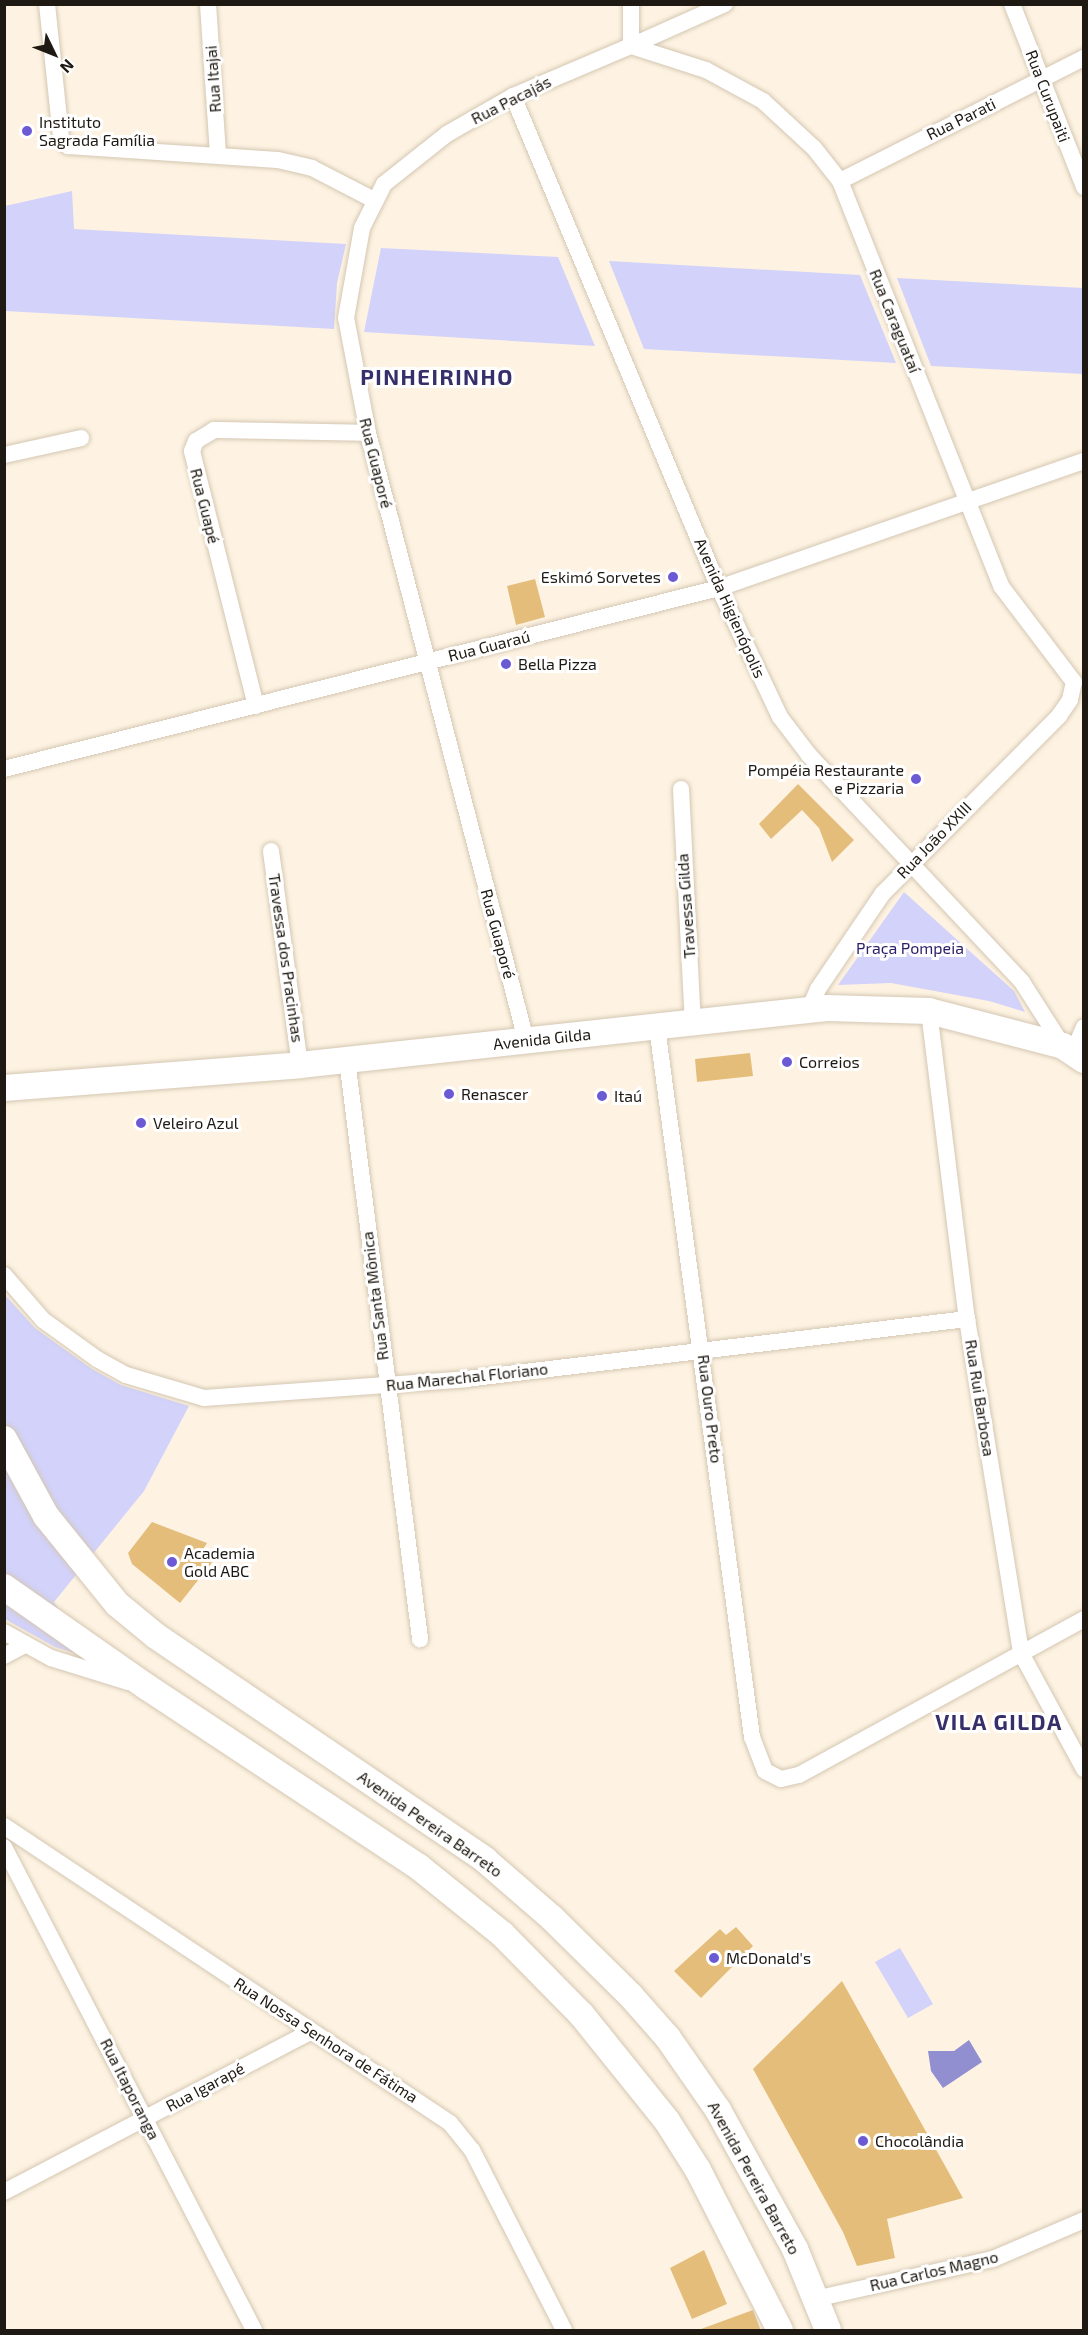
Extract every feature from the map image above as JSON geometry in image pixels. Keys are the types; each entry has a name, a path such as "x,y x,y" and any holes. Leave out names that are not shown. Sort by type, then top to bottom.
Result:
{"main road":[{"name":"Avenida Gilda","path":"7,1089 300,1065 808,1011 929,1011 1073,1053"},
{"name":"Avenida Pereira Barreto","path":"4,1439 46,1516 117,1604 156,1636 485,1860 552,1918 632,1996 668,2038 718,2110 795,2249 828,2331"},
{"path":"4,1587 147,1687 419,1867 502,1934 616,2055 667,2121 703,2180 780,2331"}],"street":[{"path":"47,4 61,138 74,147 218,153 312,168 374,200"},
{"name":"Rua Itajai","path":"208,4 218,153"},
{"path":"631,4 631,46"},
{"name":"Rua Pacajás","path":"374,200 398,170 447,134 513,96 725,4"},
{"name":"Rua Curupaiti","path":"1012,4 1083,187"},
{"name":"Rua Caraguataí","path":"631,46 706,70 753,95 800,135 840,181 968,504 1008,598 1063,663 1074,682"},
{"name":"Rua Parati","path":"840,181 1083,58"},
{"name":"Avenida Higienópolis","path":"513,96 719,588 780,717 809,755 912,862 1022,982 1073,1053"},
{"name":"Rua Guaporé","path":"374,200 362,228 346,318 368,433 526,1040"},
{"name":"Rua Guapé","path":"256,706 192,451 196,441 214,430 368,433"},
{"path":"4,455 81,438"},
{"name":"Rua Guaraú","path":"4,769 719,588 968,504 1083,461"},
{"name":"Rua João XXIII","path":"808,1011 818,989 883,893 1059,716 1070,700 1074,682"},
{"name":"Travessa Gilda","path":"681,789 693,1023"},
{"name":"Travessa dos Pracinhas","path":"271,851 300,1065"},
{"name":"Rua Rui Barbosa","path":"929,1011 967,1319 1021,1653 1083,1769"},
{"name":"Rua Ouro Preto","path":"657,1027 703,1352 752,1737 765,1771 781,1779 799,1775 1021,1653"},
{"path":"1073,1053 1083,1027"},
{"name":"Rua Santa Mônica","path":"346,1060 420,1639"},
{"name":"Rua Marechal Floriano","path":"4,1275 43,1320 69,1341 126,1375 164,1389 204,1398 233,1398 386,1385 703,1352 967,1319"},
{"path":"1021,1653 1083,1619"},
{"path":"4,1632 51,1658 147,1687"},
{"path":"4,1656 25,1645"},
{"name":"Rua Nossa Senhora de Fátima","path":"4,1826 310,2032 438,2112 461,2135 564,2331"},
{"name":"Rua Itaporanga","path":"4,1847 254,2331"},
{"name":"Rua Igarapé","path":"4,2192 310,2032"},
{"name":"Rua Carlos Magno","path":"815,2298 993,2259 1083,2220"}],"green space":[{"path":"72,191 74,229 346,244 337,283 334,329 5,311 5,206"},
{"path":"381,248 558,257 595,346 364,332"},
{"path":"609,261 860,275 896,363 644,349"},
{"path":"897,278 1083,288 1083,374 931,366"},
{"name":"Praça Pompeia","path":"904,892 1014,991 1025,1012 989,1001 891,983 838,985"},
{"path":"4,1294 35,1328 92,1369 121,1385 189,1406 144,1491 54,1602 91,1658 55,1647 5,1619"},
{"path":"900,1948 933,2004 908,2018 875,1962"}],"shaded area":[{"path":"969,2040 982,2062 943,2088 931,2071 928,2051 954,2051"}],"building":[{"path":"535,579 545,617 516,625 507,586"},
{"path":"798,784 854,840 832,862 819,828 802,810 771,839 759,824"},
{"path":"750,1053 753,1076 697,1082 695,1059"},
{"name":"Academia Gold ABC","path":"152,1522 207,1543 202,1551 214,1560 180,1603 132,1564 128,1553"},
{"name":"McDonald's","path":"736,1927 753,1946 701,1998 674,1971 720,1929 726,1935"},
{"name":"Chocolândia","path":"842,1981 963,2198 887,2219 895,2258 857,2266 843,2232 753,2069"},
{"path":"704,2250 727,2304 692,2319 670,2268"},
{"path":"753,2310 761,2331 701,2331 701,2329"}],"place":[{"name":"Instituto Sagrada Família","path":"27,131"},
{"name":"Eskimó Sorvetes","path":"673,577"},
{"name":"Bella Pizza","path":"506,664"},
{"name":"Pompéia Restaurante e Pizzaria","path":"916,779"},
{"name":"Correios","path":"787,1062"},
{"name":"Renascer","path":"449,1094"},
{"name":"Itaú","path":"602,1096"},
{"name":"Veleiro Azul","path":"141,1123"},
{"name":"Academia Gold ABC","path":"172,1562"},
{"name":"McDonald's","path":"714,1958"},
{"name":"Chocolândia","path":"863,2141"}],"district":[{"name":"PINHEIRINHO","path":"437,377"},
{"name":"VILA GILDA","path":"999,1722"}]}
